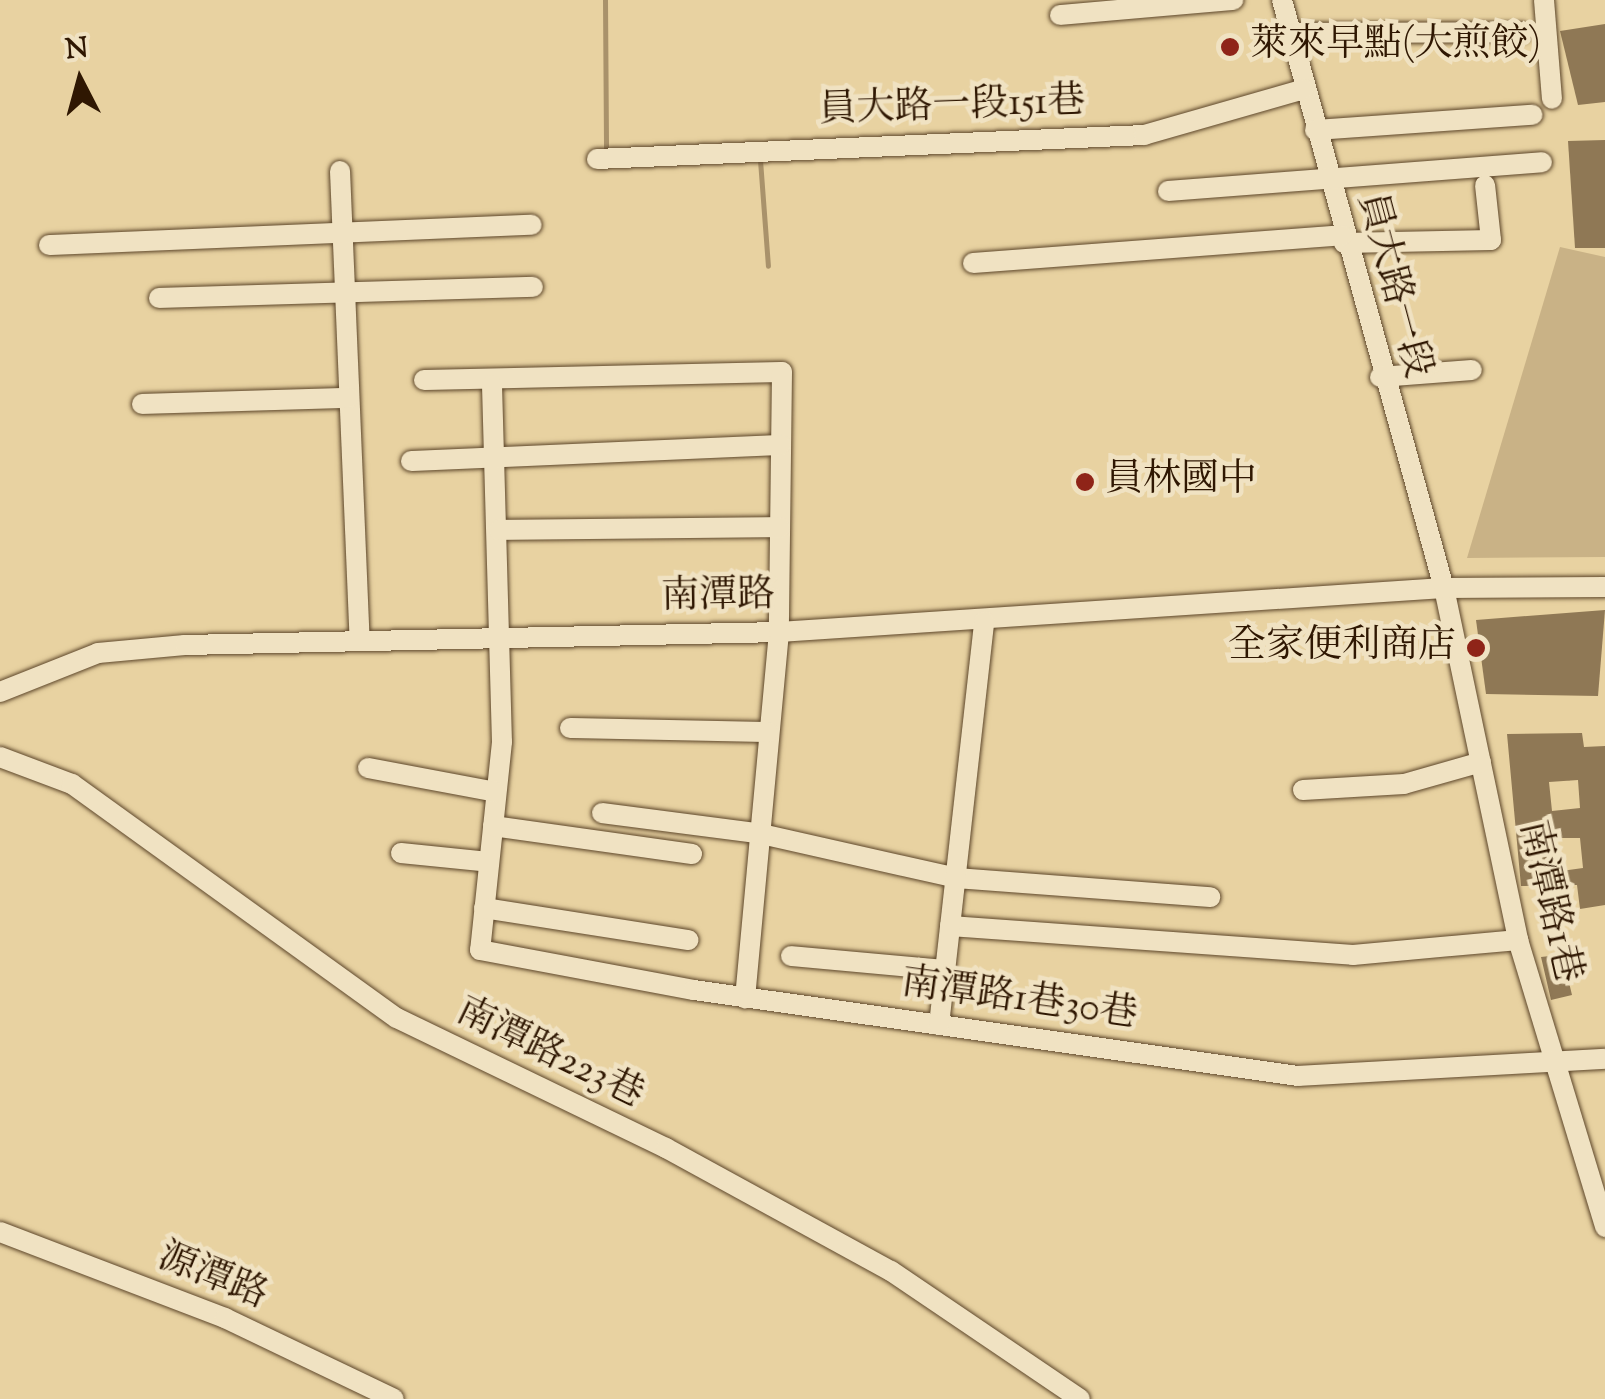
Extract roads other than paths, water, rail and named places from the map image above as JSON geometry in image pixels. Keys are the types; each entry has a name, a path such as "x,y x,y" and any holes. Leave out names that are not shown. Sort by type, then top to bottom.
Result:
{"street":[{"path":"1060,15 1233,0"},
{"name":"員大路一段","path":"1282,0 1380,377 1444,588"},
{"path":"1544,0 1552,99"},
{"path":"1290,33 1522,32"},
{"name":"員大路一段151巷","path":"597,159 1144,135 1304,89"},
{"path":"1314,130 1532,115"},
{"path":"1168,190 1325,172 1542,162"},
{"path":"340,171 360,642"},
{"path":"973,263 1343,239 1491,240 1485,185"},
{"path":"48,245 343,236 532,225"},
{"path":"160,298 533,287"},
{"path":"1380,377 1472,370"},
{"path":"424,380 492,385 782,372 779,632 757,833 745,998"},
{"path":"492,385 504,638 496,792 484,908 689,940"},
{"path":"142,404 350,398"},
{"path":"411,461 781,446"},
{"path":"499,530 780,527"},
{"name":"南潭路","path":"0,692 98,653 779,632 984,622 1444,588 1605,587"},
{"name":"南潭路1巷","path":"1444,588 1518,940 1552,1063 1605,1227"},
{"path":"940,1025 984,622"},
{"path":"570,728 768,732"},
{"name":"南潭路223巷","path":"0,757 72,784 397,1018 666,1148 890,1271 1080,1399"},
{"path":"1303,790 1404,784 1481,762"},
{"path":"368,768 496,792"},
{"path":"602,813 757,833 956,878 1210,897"},
{"path":"493,826 692,854"},
{"path":"401,853 489,862"},
{"name":"南潭路1巷30巷","path":"484,908 480,950 745,998 1298,1076 1605,1059"},
{"path":"950,926 1353,955 1518,940"},
{"path":"792,956 945,970"},
{"name":"源潭路","path":"0,1232 225,1318 394,1399"}],"waterway":[{"path":"605,0 606,151"},
{"path":"760,160 768,266"}],"place":[{"name":"萊來早點(大煎餃)","path":"1230,47"},
{"name":"員林國中","path":"1085,482"},
{"name":"全家便利商店","path":"1476,648"}]}
